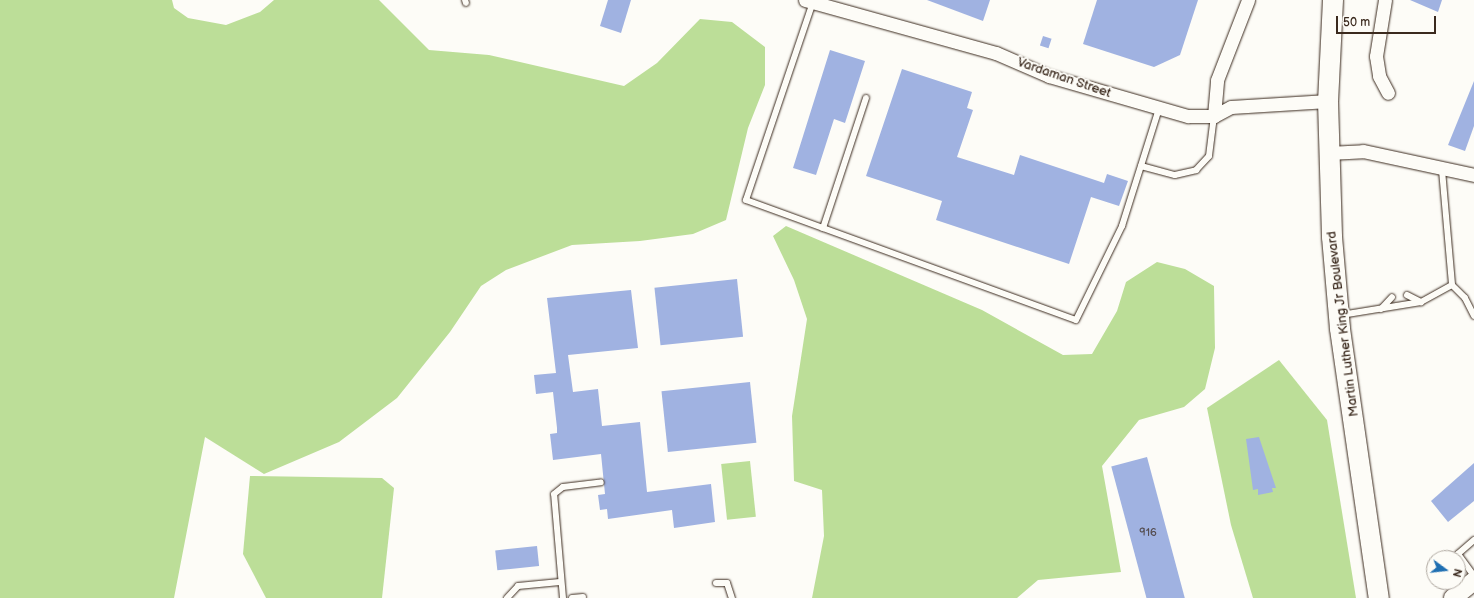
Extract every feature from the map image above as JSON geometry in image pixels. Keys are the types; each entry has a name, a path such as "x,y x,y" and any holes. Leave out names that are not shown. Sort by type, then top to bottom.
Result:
{"main road":[{"name":"Martin Luther King Jr Boulevard","path":"1333,0 1328,101 1328,153 1339,315 1380,598"},
{"path":"1453,598 1474,582"}],"street":[{"path":"1214,116 1218,80 1248,0"},
{"path":"1385,0 1376,56 1378,76 1388,93"},
{"name":"Vardaman Street","path":"808,1 996,53 1049,76 1159,109 1188,116 1214,116 1231,107 1328,101"},
{"path":"1328,153 1363,151 1442,170 1474,175"}],"lane":[{"path":"808,1 746,200 1076,320 1122,226 1159,109"},
{"path":"823,228 866,98"},
{"path":"1141,166 1175,175 1196,170 1209,156 1214,116"},
{"path":"1442,170 1452,285 1465,298 1474,316"},
{"path":"1339,315 1421,302 1452,285"},
{"path":"1407,295 1421,302"},
{"path":"1381,309 1392,297"},
{"path":"563,598 560,582 554,494 563,487 601,482"},
{"path":"1474,540 1458,554 1474,576"},
{"path":"507,598 518,586 560,582"},
{"path":"716,583 727,583 732,598"},
{"path":"572,598 583,597"}],"green space":[{"path":"0,0 172,0 174,8 188,18 226,25 260,12 274,0 379,0 429,50 489,55 624,86 657,63 700,19 732,22 765,47 765,85 748,128 726,220 693,234 640,241 572,245 506,270 481,286 450,332 397,398 339,442 264,474 205,437 174,598 0,598"},
{"path":"786,226 982,310 1063,355 1092,354 1117,311 1126,282 1157,262 1185,269 1214,286 1215,348 1205,389 1184,407 1139,420 1102,466 1121,572 1038,580 1017,598 812,598 824,536 822,490 794,481 792,416 807,319 794,280 773,236"},
{"path":"1279,360 1327,420 1356,598 1253,598 1231,525 1207,408"},
{"path":"750,461 756,517 727,520 721,464"},
{"path":"250,476 382,478 394,488 382,598 266,598 243,554"}],"building":[{"path":"608,0 631,0 621,33 600,26"},
{"path":"927,0 990,0 983,21"},
{"path":"1097,0 1198,0 1180,55 1154,67 1083,44"},
{"path":"1410,0 1442,0 1438,12"},
{"path":"1043,36 1052,39 1048,48 1040,46"},
{"path":"830,50 865,61 845,123 834,119 816,175 793,168"},
{"path":"902,69 972,92 967,108 973,110 957,157 1014,175 1020,155 1104,183 1107,174 1128,181 1119,206 1091,197 1069,264 936,220 942,201 866,176"},
{"path":"1474,81 1474,126 1465,151 1448,145"},
{"path":"737,279 743,337 661,345 654,288"},
{"path":"631,290 638,348 568,355 573,392 598,389 602,426 640,422 647,492 711,484 715,522 674,528 672,510 608,519 607,509 600,510 598,495 605,494 601,454 553,460 550,434 557,433 557,428 553,392 536,394 534,375 556,373 547,298"},
{"path":"750,382 756,443 668,452 661,391"},
{"path":"1259,437 1276,488 1272,488 1273,492 1258,495 1258,489 1253,490 1246,439"},
{"path":"1147,457 1185,598 1146,598 1111,467"},
{"path":"1474,463 1474,501 1448,522 1431,501"},
{"path":"537,546 539,566 497,570 495,550"}]}
